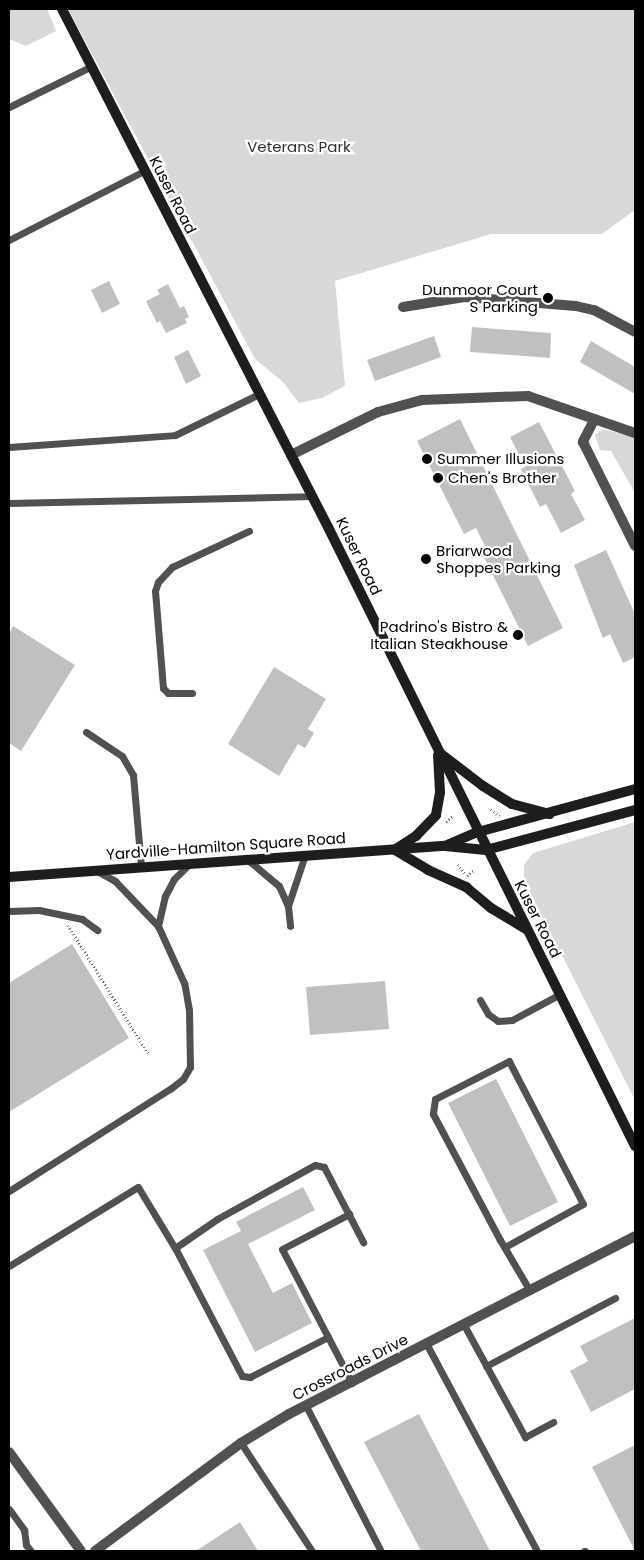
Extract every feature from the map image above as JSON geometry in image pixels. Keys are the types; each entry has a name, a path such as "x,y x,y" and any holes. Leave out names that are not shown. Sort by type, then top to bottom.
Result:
{"street":[{"name":"Kuser Road","path":"62,9 90,67 312,496 486,850 635,1146"},
{"path":"403,307 441,298 464,297 576,306 594,310 635,332"},
{"path":"291,455 378,412 422,400 528,396 548,400 594,420 635,433"},
{"path":"594,420 583,442 635,546"},
{"path":"438,752 483,786 512,804 551,814"},
{"path":"438,752 440,792 436,816 416,836 395,850 428,870 466,887 490,908 526,929"},
{"name":"Yardville-Hamilton Square Road","path":"445,846 478,832 551,814 635,789"},
{"name":"Yardville-Hamilton Square Road","path":"9,877 246,858 445,846 486,850 635,810"},
{"name":"Crossroads Drive","path":"95,1551 241,1443 306,1406 635,1236"},
{"path":"9,1452 81,1551"}],"lane":[{"path":"9,107 90,67"},
{"path":"9,240 144,171"},
{"path":"9,447 175,435 259,394"},
{"path":"9,503 312,496"},
{"path":"192,693 168,693 161,681 155,592 158,582 172,567 250,531"},
{"path":"86,732 122,756 133,775 141,866"},
{"path":"288,906 305,855"},
{"path":"246,858 279,886 288,906 290,926"},
{"path":"158,926 165,896 174,879 191,862"},
{"path":"9,1191 170,1090 183,1078 190,1067 189,1010 184,983 158,926 115,881 95,870"},
{"path":"9,911 39,910 82,919 97,930"},
{"path":"480,1000 488,1014 498,1021 512,1020 560,994"},
{"path":"505,1247 583,1204 509,1061 435,1099 433,1114 505,1247 530,1291"},
{"path":"175,1248 217,1219 315,1166 324,1167 363,1242"},
{"path":"9,1266 138,1187 175,1248 242,1376 250,1377 328,1337"},
{"path":"349,1214 282,1249 352,1383"},
{"path":"486,1366 615,1298"},
{"path":"464,1325 525,1437 553,1422"},
{"path":"426,1345 537,1551"},
{"path":"306,1406 381,1551"},
{"path":"241,1443 312,1551"},
{"path":"9,1508 24,1530 26,1545 31,1551"}],"path":[{"path":"491,809 500,816"},
{"path":"458,864 467,877 474,870"},
{"path":"68,916 68,925 148,1053"}],"green space":[{"path":"9,9 47,9 56,31 26,46 9,39"},
{"name":"Veterans Park","path":"68,9 635,9 635,210 602,234 491,234 335,281 345,386 322,398 299,403 283,382 255,359"},
{"path":"603,429 635,437 635,493 611,451 600,450 595,435"},
{"path":"635,822 635,1100 524,880 524,865 533,853"}],"building":[{"path":"109,281 120,304 102,313 91,290"},
{"path":"168,284 180,308 184,306 189,317 185,319 187,323 166,333 160,321 157,323 146,301 160,294 157,290"},
{"path":"472,327 551,333 550,358 470,352"},
{"path":"434,336 441,357 375,381 367,360"},
{"path":"591,341 635,367 635,394 580,362"},
{"path":"188,350 201,376 186,384 174,357"},
{"path":"460,419 563,628 528,646 482,553 487,550 476,528 464,534 417,441"},
{"path":"539,422 575,491 571,494 585,520 561,533 546,504 540,507 521,469 525,467 510,437"},
{"path":"606,550 635,614 635,657 623,663 610,634 603,638 574,565"},
{"path":"13,626 75,665 21,751 9,743 9,634"},
{"path":"274,667 326,699 308,729 314,733 305,748 298,744 279,776 228,744"},
{"path":"72,944 129,1038 9,1112 9,983"},
{"path":"385,981 389,1029 310,1035 306,987"},
{"path":"496,1079 558,1202 510,1226 448,1103"},
{"path":"303,1187 315,1210 248,1244 273,1293 292,1283 312,1323 255,1352 203,1250 241,1231 236,1222"},
{"path":"635,1318 635,1389 591,1412 570,1371 588,1361 580,1346"},
{"path":"419,1414 490,1551 421,1551 364,1442"},
{"path":"635,1445 635,1551 592,1467"},
{"path":"240,1522 258,1551 196,1551"}],"place":[{"name":"Dunmoor Court S Parking","path":"548,298"},
{"name":"Summer Illusions","path":"427,459"},
{"name":"Chen's Brother","path":"438,478"},
{"name":"Briarwood Shoppes Parking","path":"426,559"},
{"name":"Padrino's Bistro & Italian Steakhouse","path":"518,635"}]}
